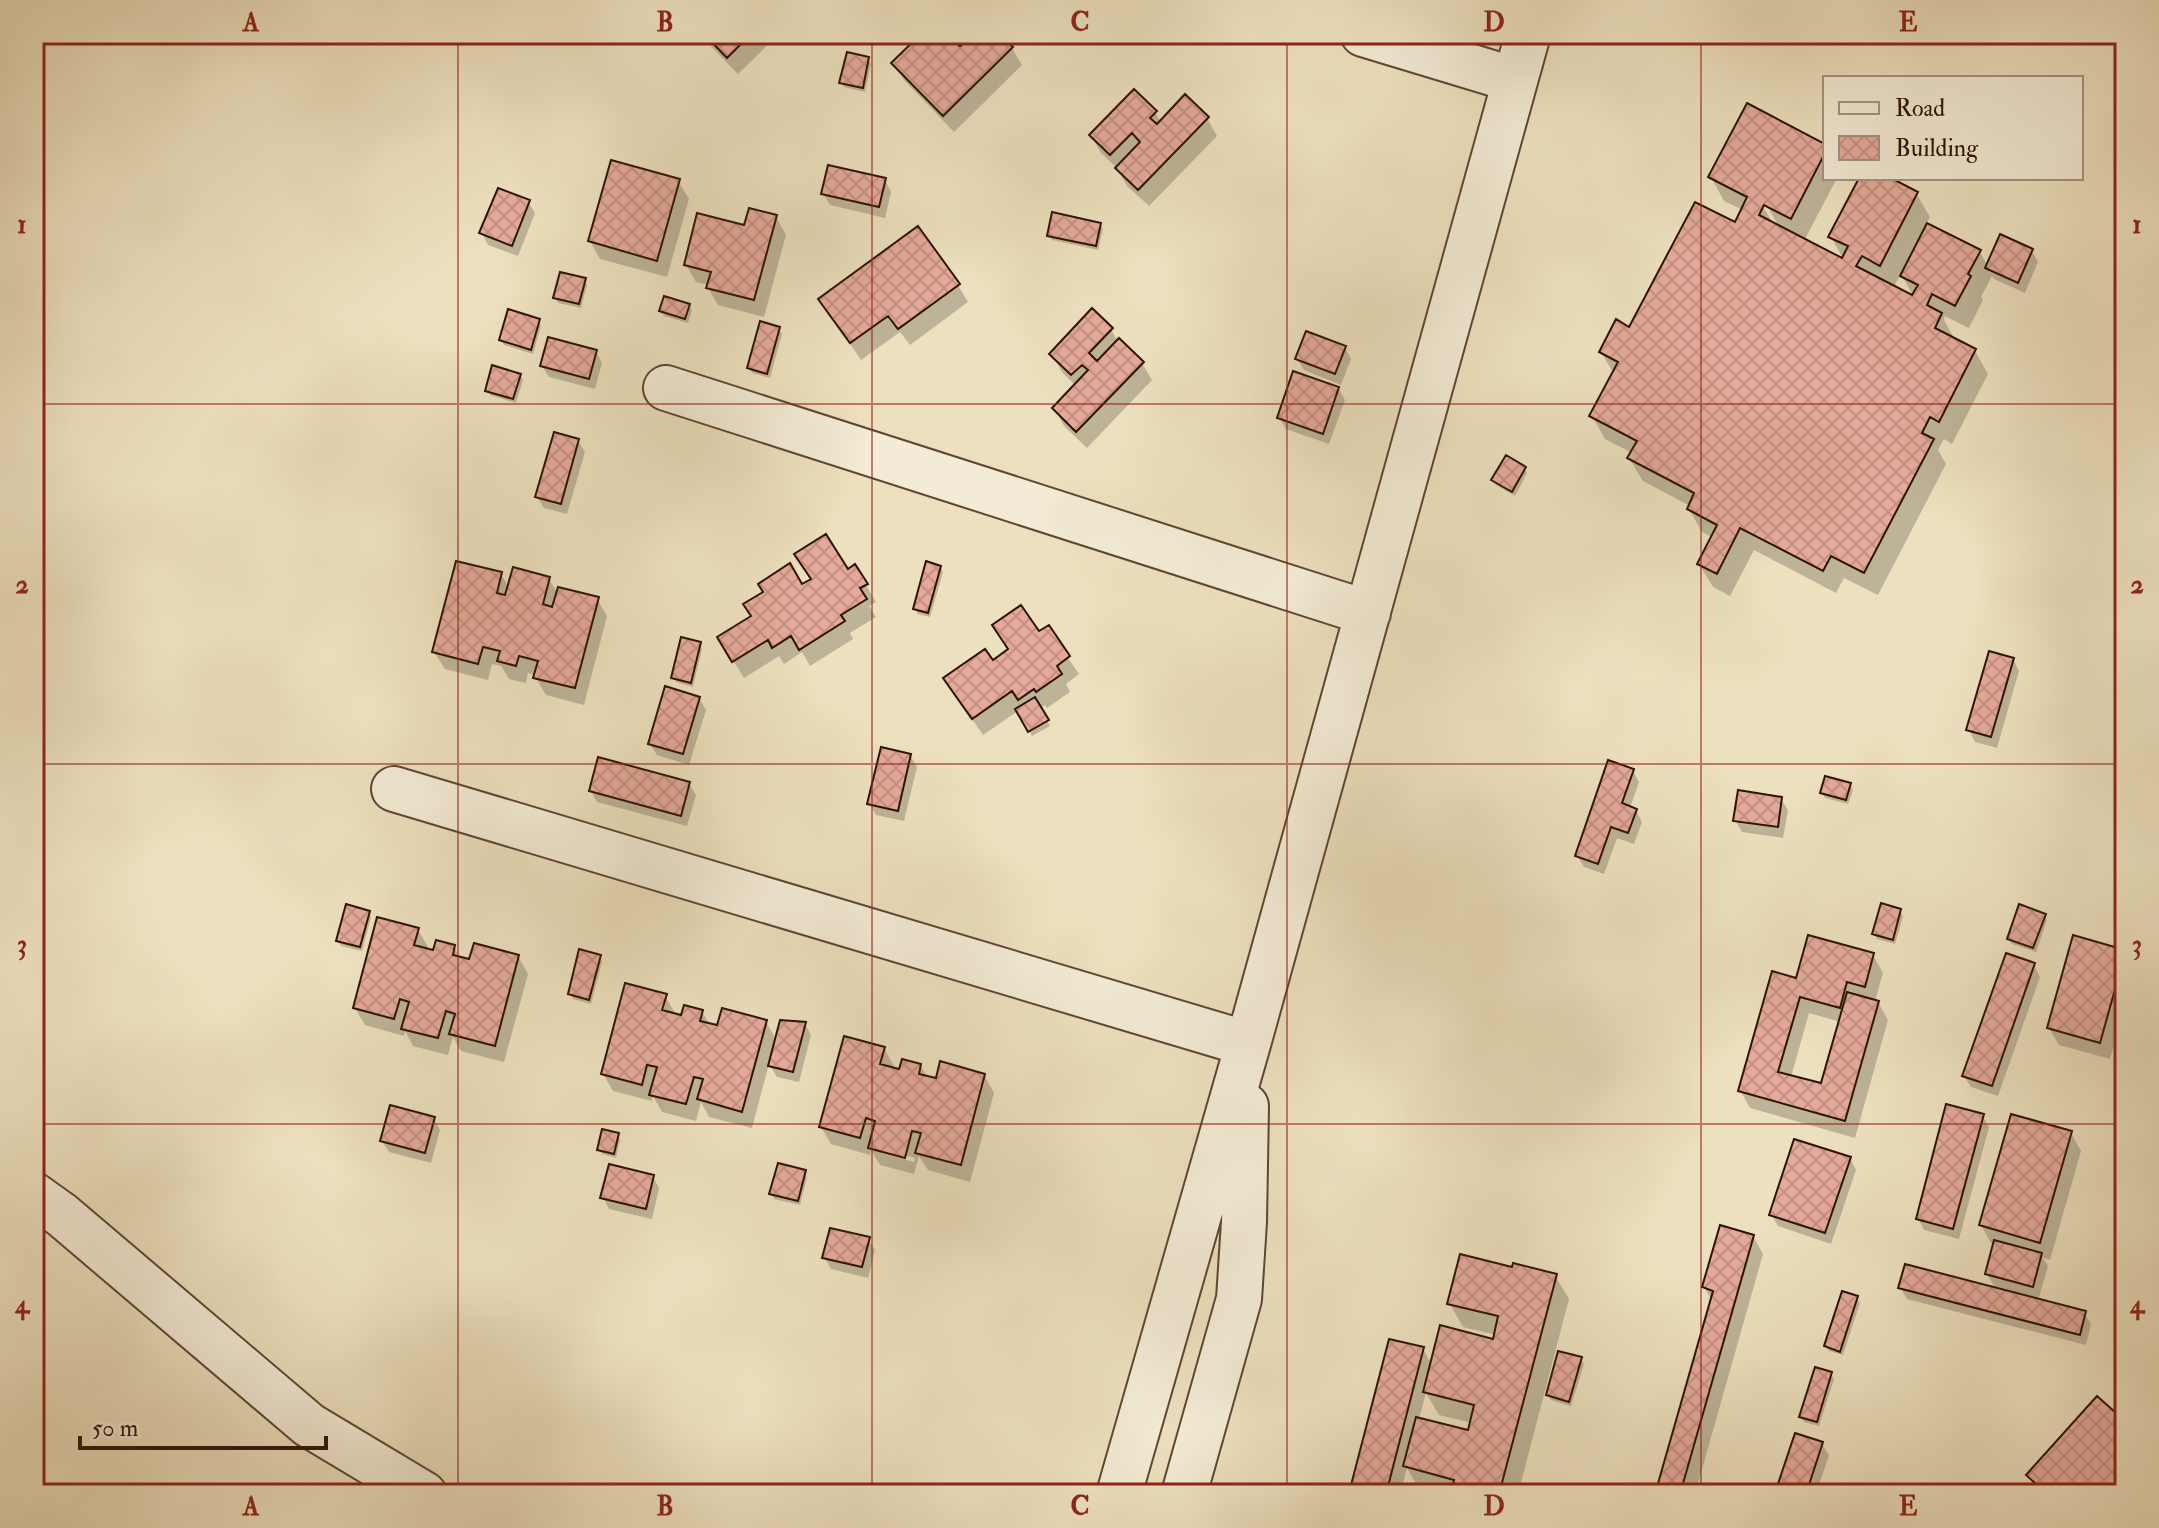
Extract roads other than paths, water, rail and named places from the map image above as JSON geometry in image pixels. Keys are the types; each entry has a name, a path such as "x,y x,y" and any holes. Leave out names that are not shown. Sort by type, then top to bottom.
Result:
{"street":[{"path":"1363,34 1515,80"},
{"path":"1119,1494 1248,1044 1528,34"},
{"path":"666,388 1368,613"},
{"path":"394,789 1248,1044"},
{"path":"1184,1494 1239,1299 1248,1044"},
{"path":"34,1195 62,1215 309,1425 424,1494"}]}
